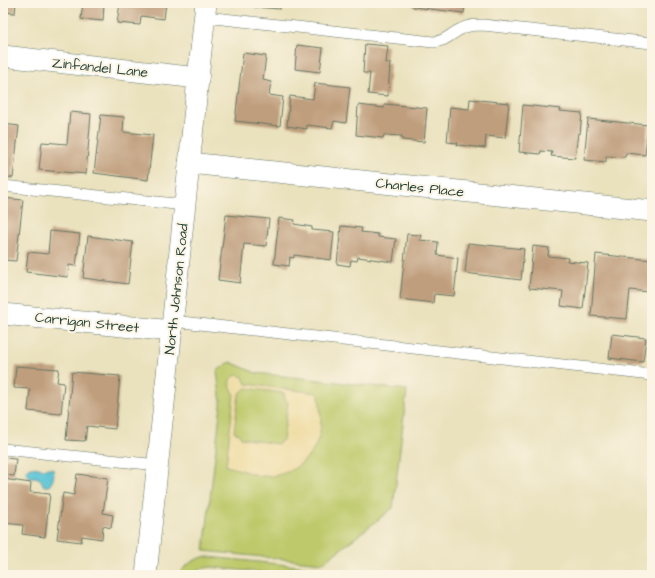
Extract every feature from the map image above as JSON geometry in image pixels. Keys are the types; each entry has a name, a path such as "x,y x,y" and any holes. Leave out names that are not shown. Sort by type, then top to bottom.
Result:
{"street":[{"name":"North Johnson Road","path":"146,575 206,10"},
{"name":"Zinfandel Lane","path":"3,56 198,78"},
{"name":"Charles Place","path":"189,163 652,211"},
{"name":"Carrigan Street","path":"3,314 172,326"}],"lane":[{"path":"206,10 433,42 444,40 460,30 472,25 483,25 652,43"},
{"path":"3,186 185,205"},
{"path":"172,326 652,375"},
{"path":"3,449 158,465"}],"green space":[{"path":"230,362 256,373 407,390 393,508 323,563 204,551 221,404 217,371"},
{"path":"203,557 385,575 285,575 211,567 199,569 191,575 178,575 189,564"}],"sand":[{"path":"238,375 243,377 246,384 317,393 319,395 321,427 317,442 306,459 290,471 271,476 261,476 226,466 234,393 230,380 234,376","holes":["246,388 284,393 285,399 288,402 283,440 277,444 241,438 239,434 234,432 239,394"]}],"water":[{"path":"31,467 53,469 53,478 49,486 44,486 41,480 36,477 29,476 26,472"}],"building":[{"path":"3,3 16,3 15,13 3,12"},
{"path":"83,3 104,3 103,21 81,19"},
{"path":"120,3 166,3 164,19 141,16 140,25 117,23"},
{"path":"254,3 281,3 280,9 254,7"},
{"path":"413,3 465,3 464,13 413,7"},
{"path":"365,44 388,46 386,63 390,63 388,96 368,94 370,73 363,73"},
{"path":"297,45 323,48 320,72 295,69"},
{"path":"243,53 266,56 263,80 271,82 269,95 283,97 280,126 235,121"},
{"path":"315,83 350,87 346,123 334,121 332,128 307,125 307,129 287,126 290,96 313,99"},
{"path":"470,99 509,103 505,138 486,136 485,148 457,145 458,143 447,142 450,107 469,109"},
{"path":"385,104 427,108 424,142 402,140 402,136 384,135 383,138 356,135 358,105 384,108"},
{"path":"523,105 582,113 580,134 578,133 575,158 551,156 552,152 541,151 540,154 519,152"},
{"path":"70,112 91,114 86,174 39,170 42,142 67,144"},
{"path":"101,115 124,117 123,132 153,135 148,180 94,173"},
{"path":"588,119 648,125 645,155 626,153 625,157 606,156 606,162 584,160"},
{"path":"3,124 19,126 13,178 3,177"},
{"path":"3,198 23,200 16,261 3,260"},
{"path":"226,215 269,219 266,246 244,244 240,283 218,280"},
{"path":"279,218 295,220 294,224 312,227 312,230 334,232 331,260 294,255 294,258 290,257 289,266 274,264"},
{"path":"341,226 362,228 361,232 378,234 378,237 396,239 393,262 358,257 357,261 351,260 350,266 337,264"},
{"path":"50,231 80,234 76,266 69,265 68,277 26,272 28,252 48,254"},
{"path":"407,234 421,235 420,240 438,242 437,255 458,258 454,296 434,294 433,303 400,299"},
{"path":"88,236 133,242 128,284 83,278"},
{"path":"468,243 524,249 521,280 465,273"},
{"path":"533,246 549,248 548,256 568,258 567,261 588,263 583,309 561,306 563,291 529,288"},
{"path":"596,254 652,260 649,292 630,290 627,319 591,316"},
{"path":"612,334 646,338 643,362 609,358"},
{"path":"16,366 59,369 57,382 64,383 61,414 28,411 30,389 14,388"},
{"path":"72,372 120,376 115,429 87,426 85,441 66,440"},
{"path":"3,458 16,459 14,476 3,475"},
{"path":"77,474 108,478 103,513 113,515 111,528 103,526 102,539 82,536 81,542 57,539 63,493 74,495"},
{"path":"3,479 31,483 30,492 50,494 45,537 22,534 23,525 3,523"}]}
